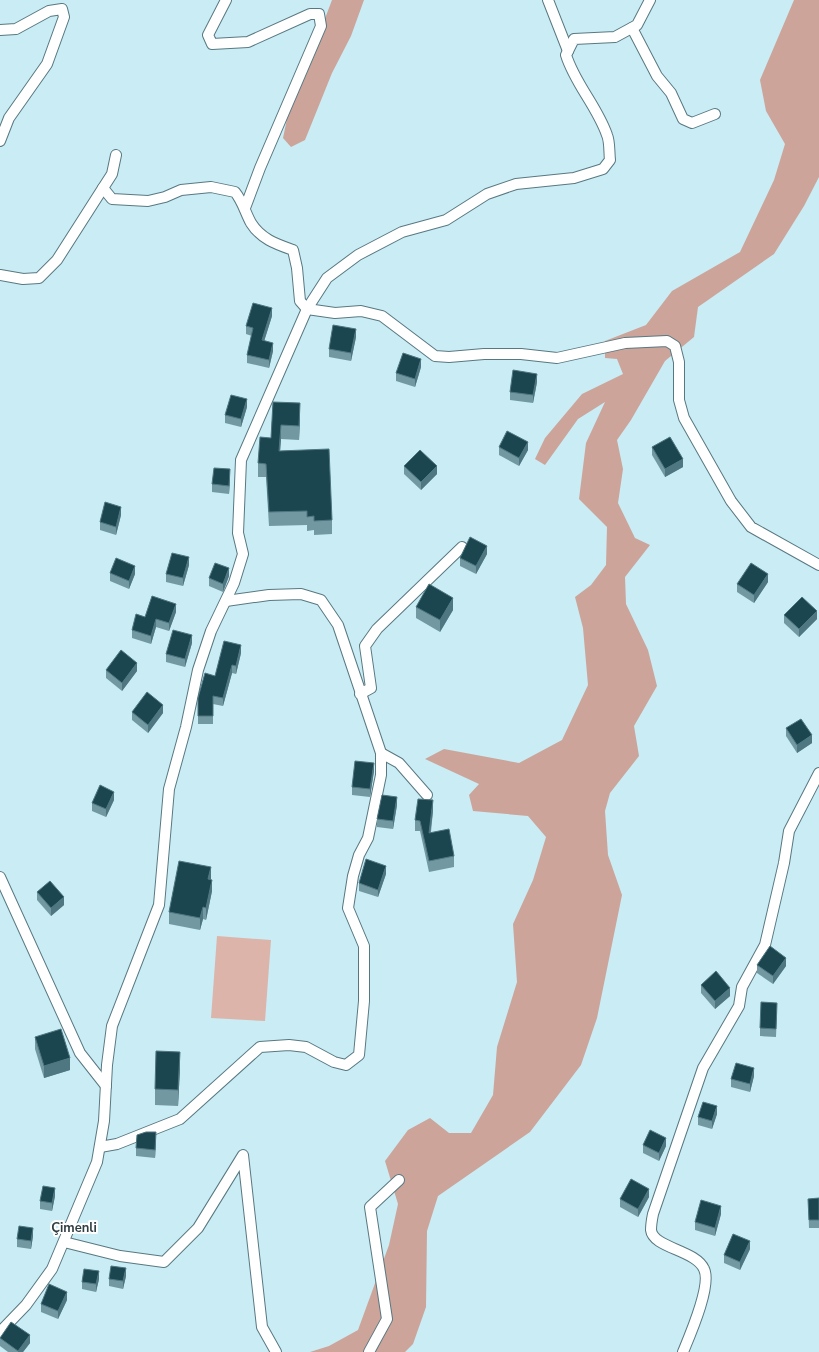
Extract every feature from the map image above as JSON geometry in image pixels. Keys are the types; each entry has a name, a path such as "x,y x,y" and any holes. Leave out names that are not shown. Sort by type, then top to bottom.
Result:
{"street":[{"path":"226,0 208,35 212,44 248,42 310,14 319,14 321,26 260,168 245,208"},
{"path":"548,0 568,51"},
{"path":"0,1332 26,1305 52,1269 97,1162 104,1121 112,1026 159,905 169,790 186,727 198,670 211,631 234,583 243,554 238,533 240,460 307,308 327,278 358,255 402,232 446,220 488,194 516,184 574,178 602,169 610,160 608,136 593,106 572,72 566,55 574,39 615,37 637,25 650,0"},
{"path":"0,30 16,29 64,4 64,17 47,64 9,118 0,141"},
{"path":"632,28 657,76 671,93 683,119 692,123 715,114"},
{"path":"0,274 23,279 39,278 57,260 112,174 116,155"},
{"path":"103,188 112,199 148,201 165,197 181,190 211,187 236,192 252,224 267,241 293,250 297,268 300,301 307,308 335,313 361,311 382,316 436,356 449,357 484,354 521,354 557,358 625,343 667,341 675,346 679,362 679,400 684,418 731,502 751,527 819,565"},
{"path":"360,694 371,688 366,646 369,640 377,629 462,547"},
{"path":"100,1147 117,1144 180,1119 260,1047 289,1045 306,1047 334,1062 346,1065 359,1055 364,1001 364,946 348,908 352,876 359,855 368,838 381,775 381,753 338,625 321,600 301,594 268,594 226,601"},
{"path":"381,753 399,763 427,795"},
{"path":"683,1352 702,1297 706,1280 704,1268 693,1257 657,1240 651,1231 653,1214 703,1068 739,1006 742,987 765,945 784,863 789,831 819,773"},
{"path":"0,877 80,1053 106,1086"},
{"path":"64,1242 120,1256 164,1262 198,1228 243,1155 262,1327 276,1352"},
{"path":"369,1352 387,1319 370,1207 399,1180"}],"shaded area":[{"path":"332,0 364,0 351,36 332,73 305,140 291,147 283,138 287,119"},
{"path":"794,0 819,0 819,177 804,206 774,254 698,307 694,337 665,361 631,420 617,440 623,469 618,503 635,538 650,545 625,577 626,604 648,650 657,686 634,726 639,756 610,793 605,811 608,855 622,895 597,1018 581,1065 530,1132 438,1196 427,1231 426,1307 413,1344 405,1352 310,1352 329,1346 358,1330 389,1245 398,1204 385,1161 408,1130 430,1118 449,1133 471,1133 493,1095 497,1047 517,982 513,924 533,880 546,837 528,816 473,811 469,795 479,784 425,759 444,749 519,763 562,740 588,685 583,628 575,597 591,585 606,565 607,527 579,499 586,443 605,402 578,419 545,465 535,459 545,438 582,394 623,374 617,359 605,358 605,341 646,325 672,291 740,252 774,180 785,144 766,111 760,80"},
{"path":"217,936 271,940 265,1021 211,1018"}],"building":[{"path":"253,303 272,308 262,340 273,343 269,360 247,355 253,328 246,326"},
{"path":"333,325 356,329 351,353 329,349"},
{"path":"403,353 421,359 415,379 396,373"},
{"path":"513,370 537,374 533,395 510,392"},
{"path":"231,395 247,399 241,419 225,415"},
{"path":"273,402 300,403 299,426 281,425 279,451 329,449 332,520 314,521 314,516 307,517 307,511 269,512 266,464 258,463 260,437 271,438"},
{"path":"507,431 528,442 519,458 499,447"},
{"path":"670,437 683,459 665,469 652,447"},
{"path":"420,450 437,466 421,482 404,466"},
{"path":"214,468 230,469 229,486 212,484"},
{"path":"105,502 121,507 116,527 100,522"},
{"path":"470,537 487,546 476,566 460,558"},
{"path":"172,553 189,557 183,578 166,574"},
{"path":"116,558 135,566 129,581 110,573"},
{"path":"215,563 229,568 223,584 209,578"},
{"path":"751,563 768,574 754,595 737,584"},
{"path":"429,584 453,598 440,620 416,607"},
{"path":"152,596 176,604 169,623 156,619 151,636 132,630 136,614 145,617"},
{"path":"802,597 817,611 799,629 784,615"},
{"path":"173,630 192,635 185,659 166,654"},
{"path":"224,641 241,645 236,666 232,665 223,698 213,696 213,716 198,716 198,698 205,673 215,676"},
{"path":"121,650 137,663 122,683 106,670"},
{"path":"147,692 163,705 148,725 132,712"},
{"path":"801,719 812,735 797,745 786,728"},
{"path":"355,761 374,763 370,789 352,787"},
{"path":"100,785 114,792 106,809 92,803"},
{"path":"382,795 397,797 393,821 377,819"},
{"path":"418,799 433,800 429,833 449,829 454,856 429,861 420,821 415,820"},
{"path":"366,859 386,866 378,890 359,883"},
{"path":"179,861 211,867 208,879 212,880 206,908 203,907 200,918 169,912"},
{"path":"50,881 64,897 51,908 37,892"},
{"path":"770,946 786,958 773,976 757,965"},
{"path":"716,971 730,988 715,1001 701,985"},
{"path":"761,1002 777,1003 776,1029 760,1028"},
{"path":"61,1029 70,1058 44,1066 35,1037"},
{"path":"156,1051 180,1052 178,1090 155,1089"},
{"path":"736,1063 754,1068 750,1084 731,1079"},
{"path":"703,1102 717,1106 712,1121 698,1117"},
{"path":"650,1130 666,1138 659,1153 643,1145"},
{"path":"146,1132 156,1132 155,1150 136,1148 137,1135"},
{"path":"631,1179 649,1189 638,1209 620,1199"},
{"path":"43,1186 55,1188 52,1203 40,1201"},
{"path":"819,1198 819,1220 809,1220 808,1199"},
{"path":"701,1200 721,1206 715,1228 695,1222"},
{"path":"19,1226 33,1228 31,1241 17,1239"},
{"path":"733,1234 750,1241 740,1262 724,1255"},
{"path":"111,1266 126,1268 123,1281 109,1279"},
{"path":"84,1269 99,1271 96,1284 82,1282"},
{"path":"49,1284 67,1292 58,1311 41,1304"},
{"path":"11,1322 30,1335 18,1351 0,1338"}],"district":[{"name":"Çimenli","path":"74,1227"}]}
